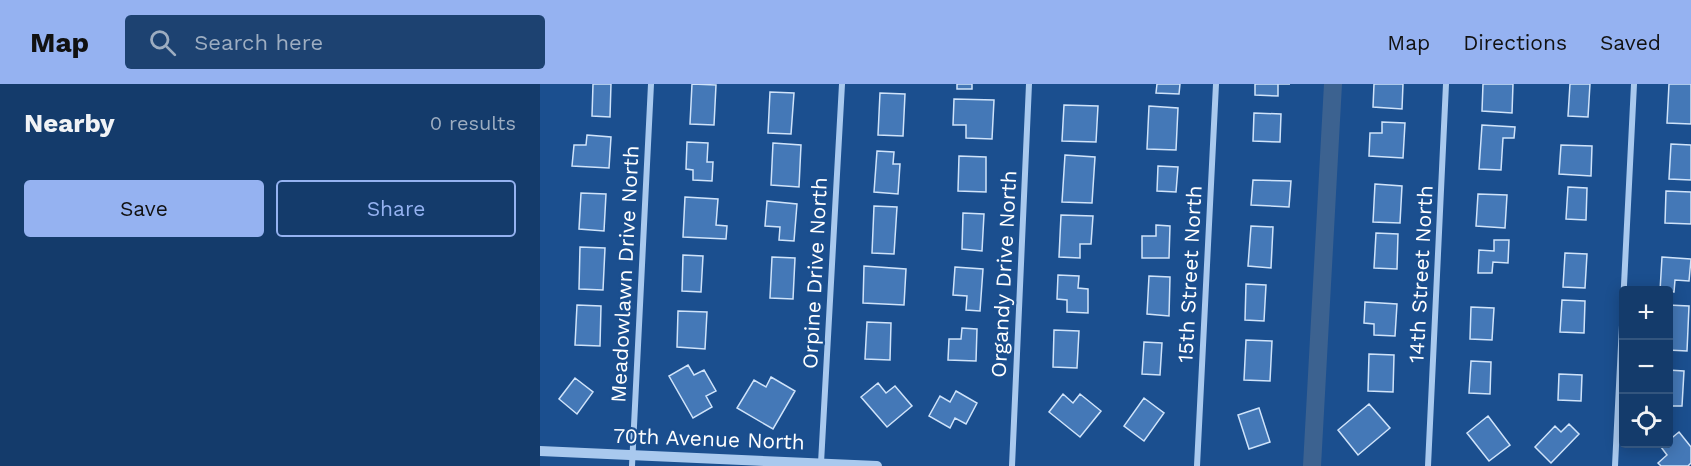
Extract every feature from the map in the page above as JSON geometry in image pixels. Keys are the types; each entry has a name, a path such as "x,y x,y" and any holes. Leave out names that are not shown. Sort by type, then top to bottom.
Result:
{"street":[{"name":"Meadowlawn Drive North","path":"632,461 651,84"},
{"name":"Orpine Drive North","path":"821,463 842,84"},
{"name":"Organdy Drive North","path":"1012,466 1029,84"},
{"name":"15th Street North","path":"1197,466 1216,84"},
{"name":"14th Street North","path":"1428,466 1446,84"},
{"path":"1615,466 1634,84"},
{"name":"70th Avenue North","path":"540,451 632,461 821,463 877,466"}],"building":[{"path":"593,84 611,84 610,117 592,116"},
{"path":"692,84 716,85 714,125 690,124"},
{"path":"957,84 972,84 972,89 957,89"},
{"path":"1157,84 1180,84 1179,94 1156,93"},
{"path":"1255,84 1278,84 1278,96 1255,95"},
{"path":"1374,84 1403,84 1402,109 1373,107"},
{"path":"1483,84 1513,84 1512,113 1482,111"},
{"path":"1570,84 1590,84 1588,117 1568,116"},
{"path":"1669,84 1691,84 1691,124 1667,123"},
{"path":"770,92 794,93 791,134 768,133"},
{"path":"880,93 905,94 903,136 878,135"},
{"path":"954,99 994,100 992,139 966,138 966,125 953,125"},
{"path":"1064,105 1098,106 1096,142 1062,141"},
{"path":"1149,106 1178,108 1176,150 1147,149"},
{"path":"1254,113 1281,114 1280,142 1253,141"},
{"path":"1382,122 1405,123 1403,158 1369,156 1370,133 1382,133"},
{"path":"1482,125 1515,127 1514,138 1503,138 1501,170 1479,169"},
{"path":"587,135 611,137 609,168 572,166 574,145 586,145"},
{"path":"687,142 708,143 707,162 713,162 712,181 693,180 693,170 686,169"},
{"path":"773,143 801,145 799,187 771,185"},
{"path":"1671,144 1691,145 1691,180 1669,179"},
{"path":"1561,145 1592,146 1591,176 1559,174"},
{"path":"877,151 894,152 893,164 900,164 898,194 874,192"},
{"path":"1065,155 1095,157 1092,203 1062,202"},
{"path":"959,156 986,157 986,192 958,191"},
{"path":"1158,166 1178,167 1176,192 1157,191"},
{"path":"1253,180 1291,181 1289,207 1251,205"},
{"path":"1375,184 1402,186 1400,223 1373,222"},
{"path":"1568,187 1587,188 1586,220 1566,219"},
{"path":"1666,191 1691,192 1691,224 1665,223"},
{"path":"581,193 606,194 604,231 579,229"},
{"path":"1478,194 1507,195 1505,228 1476,226"},
{"path":"685,197 718,199 716,225 727,226 726,239 683,237"},
{"path":"767,201 797,204 794,241 779,240 780,227 765,226"},
{"path":"874,206 897,207 894,254 872,253"},
{"path":"963,213 984,214 982,251 962,249"},
{"path":"1061,215 1093,216 1091,244 1080,244 1080,258 1059,257"},
{"path":"1156,225 1170,226 1169,258 1142,258 1142,236 1156,236"},
{"path":"1251,226 1273,227 1271,268 1248,266"},
{"path":"1376,233 1398,234 1397,269 1374,268"},
{"path":"1494,240 1509,240 1508,263 1493,262 1492,273 1478,273 1479,250 1494,251"},
{"path":"580,247 605,248 603,290 579,289"},
{"path":"1565,253 1587,254 1585,288 1563,287"},
{"path":"683,255 703,256 701,292 682,291"},
{"path":"772,257 795,258 793,299 770,298"},
{"path":"1662,257 1691,259 1689,281 1675,280 1674,292 1673,286 1660,286"},
{"path":"864,266 906,269 904,305 863,303"},
{"path":"955,267 983,269 980,311 966,310 967,296 953,295"},
{"path":"1058,275 1079,276 1078,288 1088,289 1088,313 1067,312 1067,300 1057,299"},
{"path":"1149,276 1170,277 1169,316 1147,314"},
{"path":"1246,284 1266,285 1264,321 1245,320"},
{"path":"1562,300 1585,301 1584,333 1560,332"},
{"path":"1365,302 1397,304 1395,336 1374,335 1374,324 1364,323"},
{"path":"577,305 601,306 600,346 575,345"},
{"path":"1673,305 1689,306 1687,351 1673,350"},
{"path":"1471,307 1494,308 1492,340 1470,339"},
{"path":"678,311 707,312 705,349 677,347"},
{"path":"867,322 891,323 890,360 865,359"},
{"path":"962,328 977,329 976,361 948,360 949,339 961,339"},
{"path":"1054,330 1079,331 1077,368 1053,367"},
{"path":"1246,340 1272,341 1270,381 1244,380"},
{"path":"1144,342 1162,343 1160,375 1142,374"},
{"path":"1369,354 1394,355 1393,392 1368,391"},
{"path":"1471,361 1491,362 1490,394 1469,393"},
{"path":"688,365 694,375 704,370 716,391 706,396 712,407 693,418 669,376"},
{"path":"1673,370 1684,371 1682,406 1673,406"},
{"path":"1559,374 1582,375 1581,401 1558,400"},
{"path":"771,377 795,391 773,429 737,408 754,380 766,387"},
{"path":"575,378 593,392 577,414 559,399"},
{"path":"878,383 886,393 895,386 912,406 887,427 861,397"},
{"path":"956,391 977,403 966,424 955,418 950,428 929,416 940,396 950,402"},
{"path":"1063,394 1073,403 1080,394 1101,411 1080,437 1049,412"},
{"path":"1144,398 1164,413 1144,441 1124,426"},
{"path":"1369,404 1390,428 1358,455 1338,430"},
{"path":"1259,408 1270,442 1249,449 1238,415"},
{"path":"1488,416 1510,445 1489,461 1467,433"},
{"path":"1569,424 1579,434 1551,463 1535,447 1555,426 1561,432"},
{"path":"1679,432 1691,447 1691,463 1688,466 1661,466 1658,463 1667,455 1662,448 1673,448 1673,437"}],"waterway":[{"path":"1312,466 1333,84"}]}
